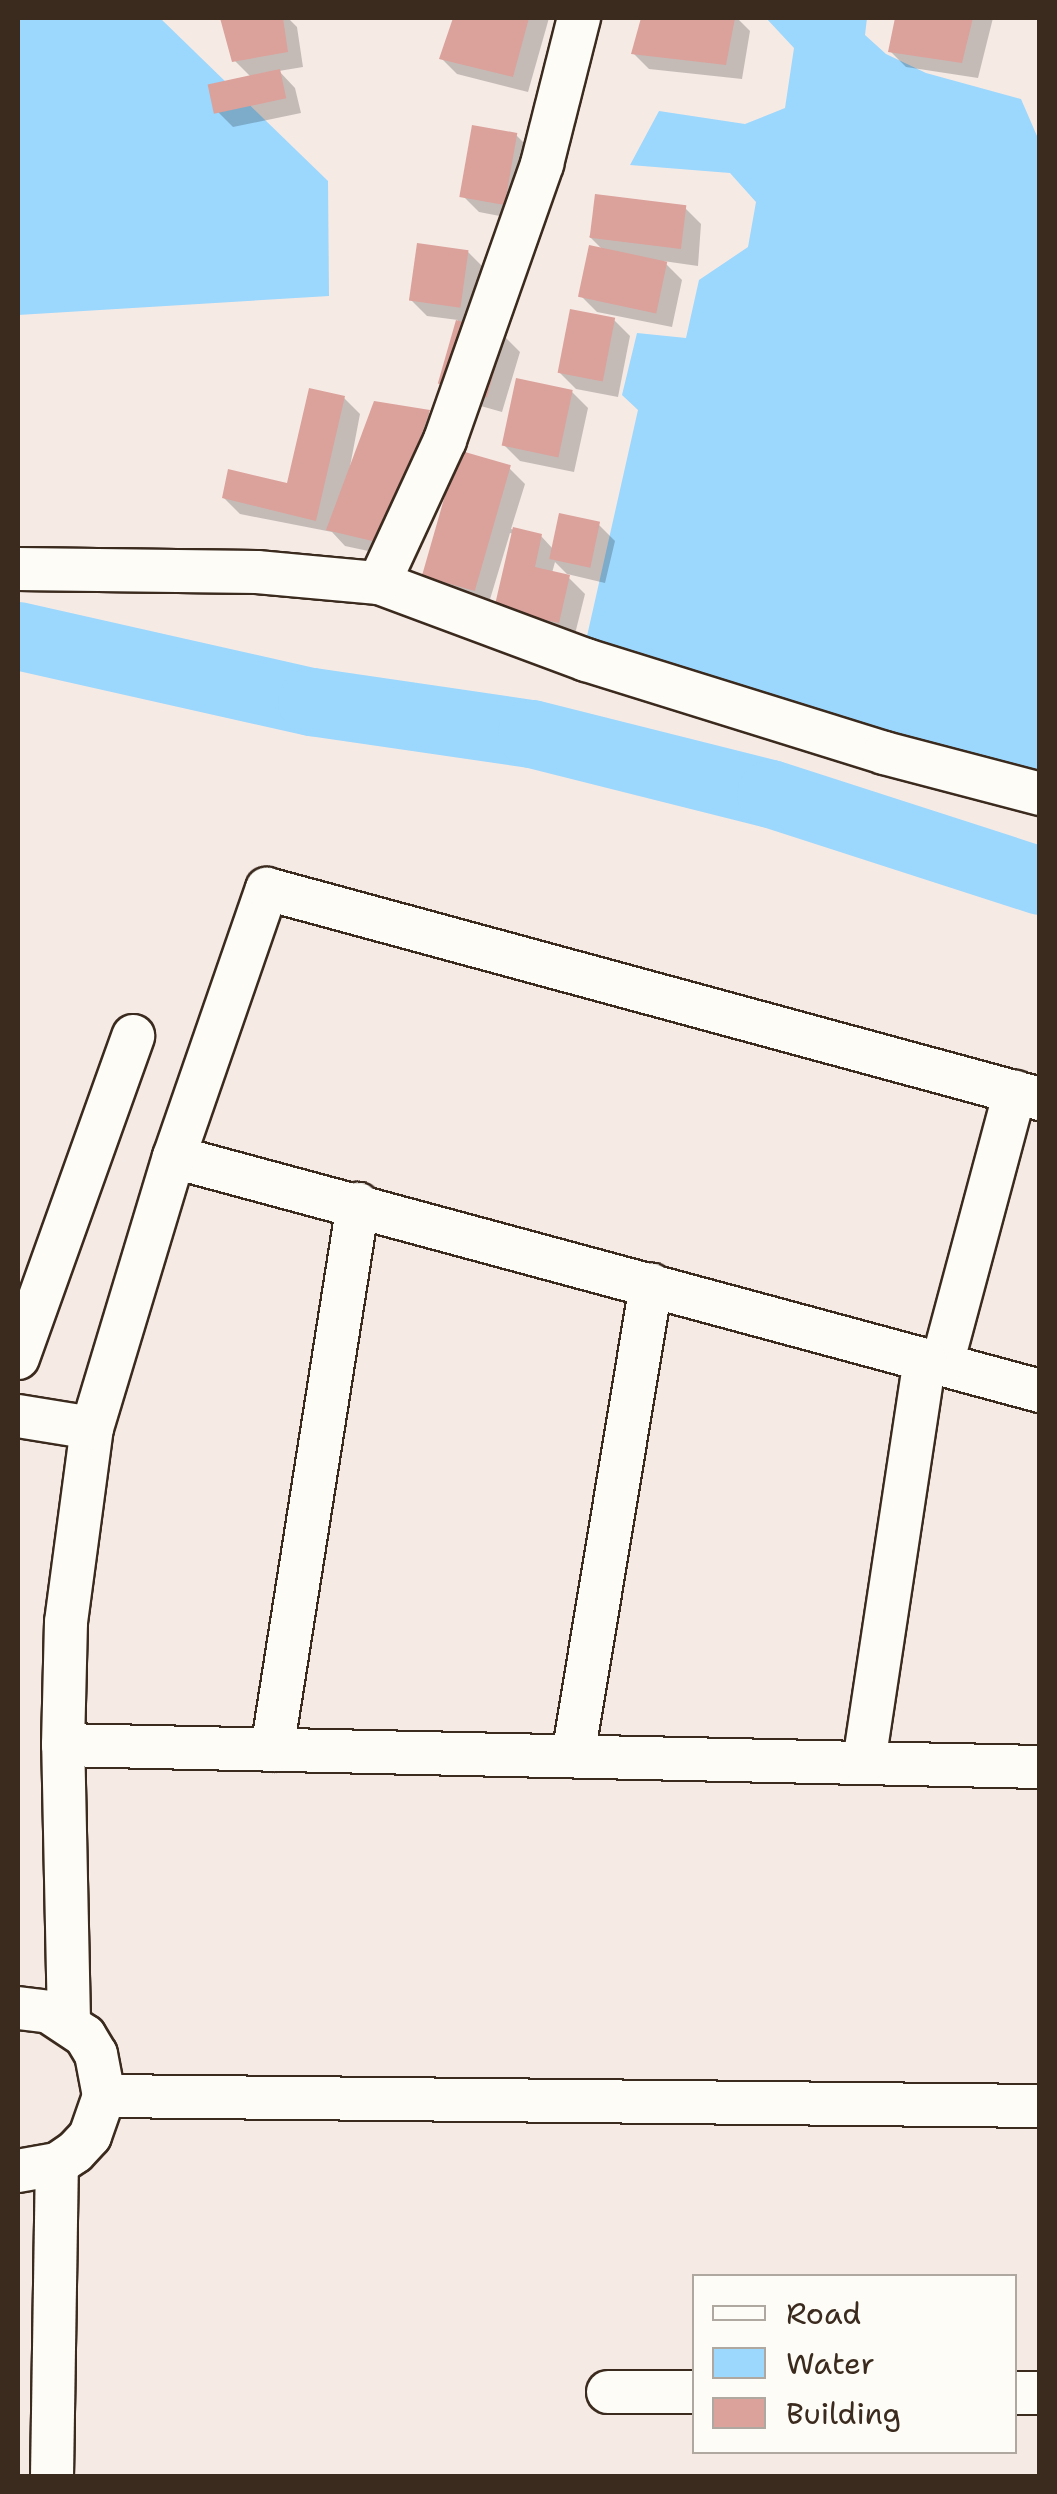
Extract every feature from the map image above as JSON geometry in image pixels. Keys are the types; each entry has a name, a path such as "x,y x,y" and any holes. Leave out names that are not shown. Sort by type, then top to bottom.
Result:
{"street":[{"path":"379,583 445,440 536,183 579,18"},
{"path":"18,569 257,572 379,583 586,660 884,754 1040,794"},
{"path":"68,2022 63,1745 66,1622 92,1428 174,1157 267,889 1027,1095 934,1362 864,1762"},
{"path":"18,1358 132,1036"},
{"path":"174,1157 1040,1391"},
{"path":"272,1750 358,1204"},
{"path":"573,1756 651,1284"},
{"path":"18,1416 92,1428"},
{"path":"63,1745 1040,1766"},
{"path":"18,2008 50,2012 68,2022 96,2054 104,2096 90,2136 37,2167 52,2476"},
{"path":"104,2096 1040,2106"},
{"path":"608,2392 692,2392"}],"water":[{"path":"18,18 160,18 328,181 329,296 18,315"},
{"path":"766,18 867,18 865,35 886,54 926,73 1021,99 1040,143 1039,773 585,645 638,410 622,395 637,333 686,338 699,280 748,247 756,202 730,173 630,165 659,111 745,124 785,108 794,48"}],"building":[{"path":"220,18 283,18 288,52 232,62"},
{"path":"453,18 529,18 513,77 439,59"},
{"path":"641,18 735,18 726,65 631,54"},
{"path":"895,18 973,18 962,63 888,52"},
{"path":"280,69 286,98 214,114 208,84"},
{"path":"472,125 517,133 505,205 459,197"},
{"path":"595,194 686,205 681,249 590,238"},
{"path":"417,243 468,250 460,308 409,300"},
{"path":"589,245 667,262 656,313 578,297"},
{"path":"570,309 615,318 603,382 558,373"},
{"path":"456,320 505,334 487,398 438,383"},
{"path":"516,378 573,390 558,458 502,445"},
{"path":"309,388 345,396 316,521 222,498 228,469 287,483"},
{"path":"374,401 430,410 385,544 326,530"},
{"path":"458,450 511,465 475,591 422,576"},
{"path":"559,513 600,522 590,568 549,559"},
{"path":"513,527 542,534 535,567 570,575 559,623 494,609"}],"waterway":[{"path":"18,636 312,702 532,734 771,794 1040,881"}]}
